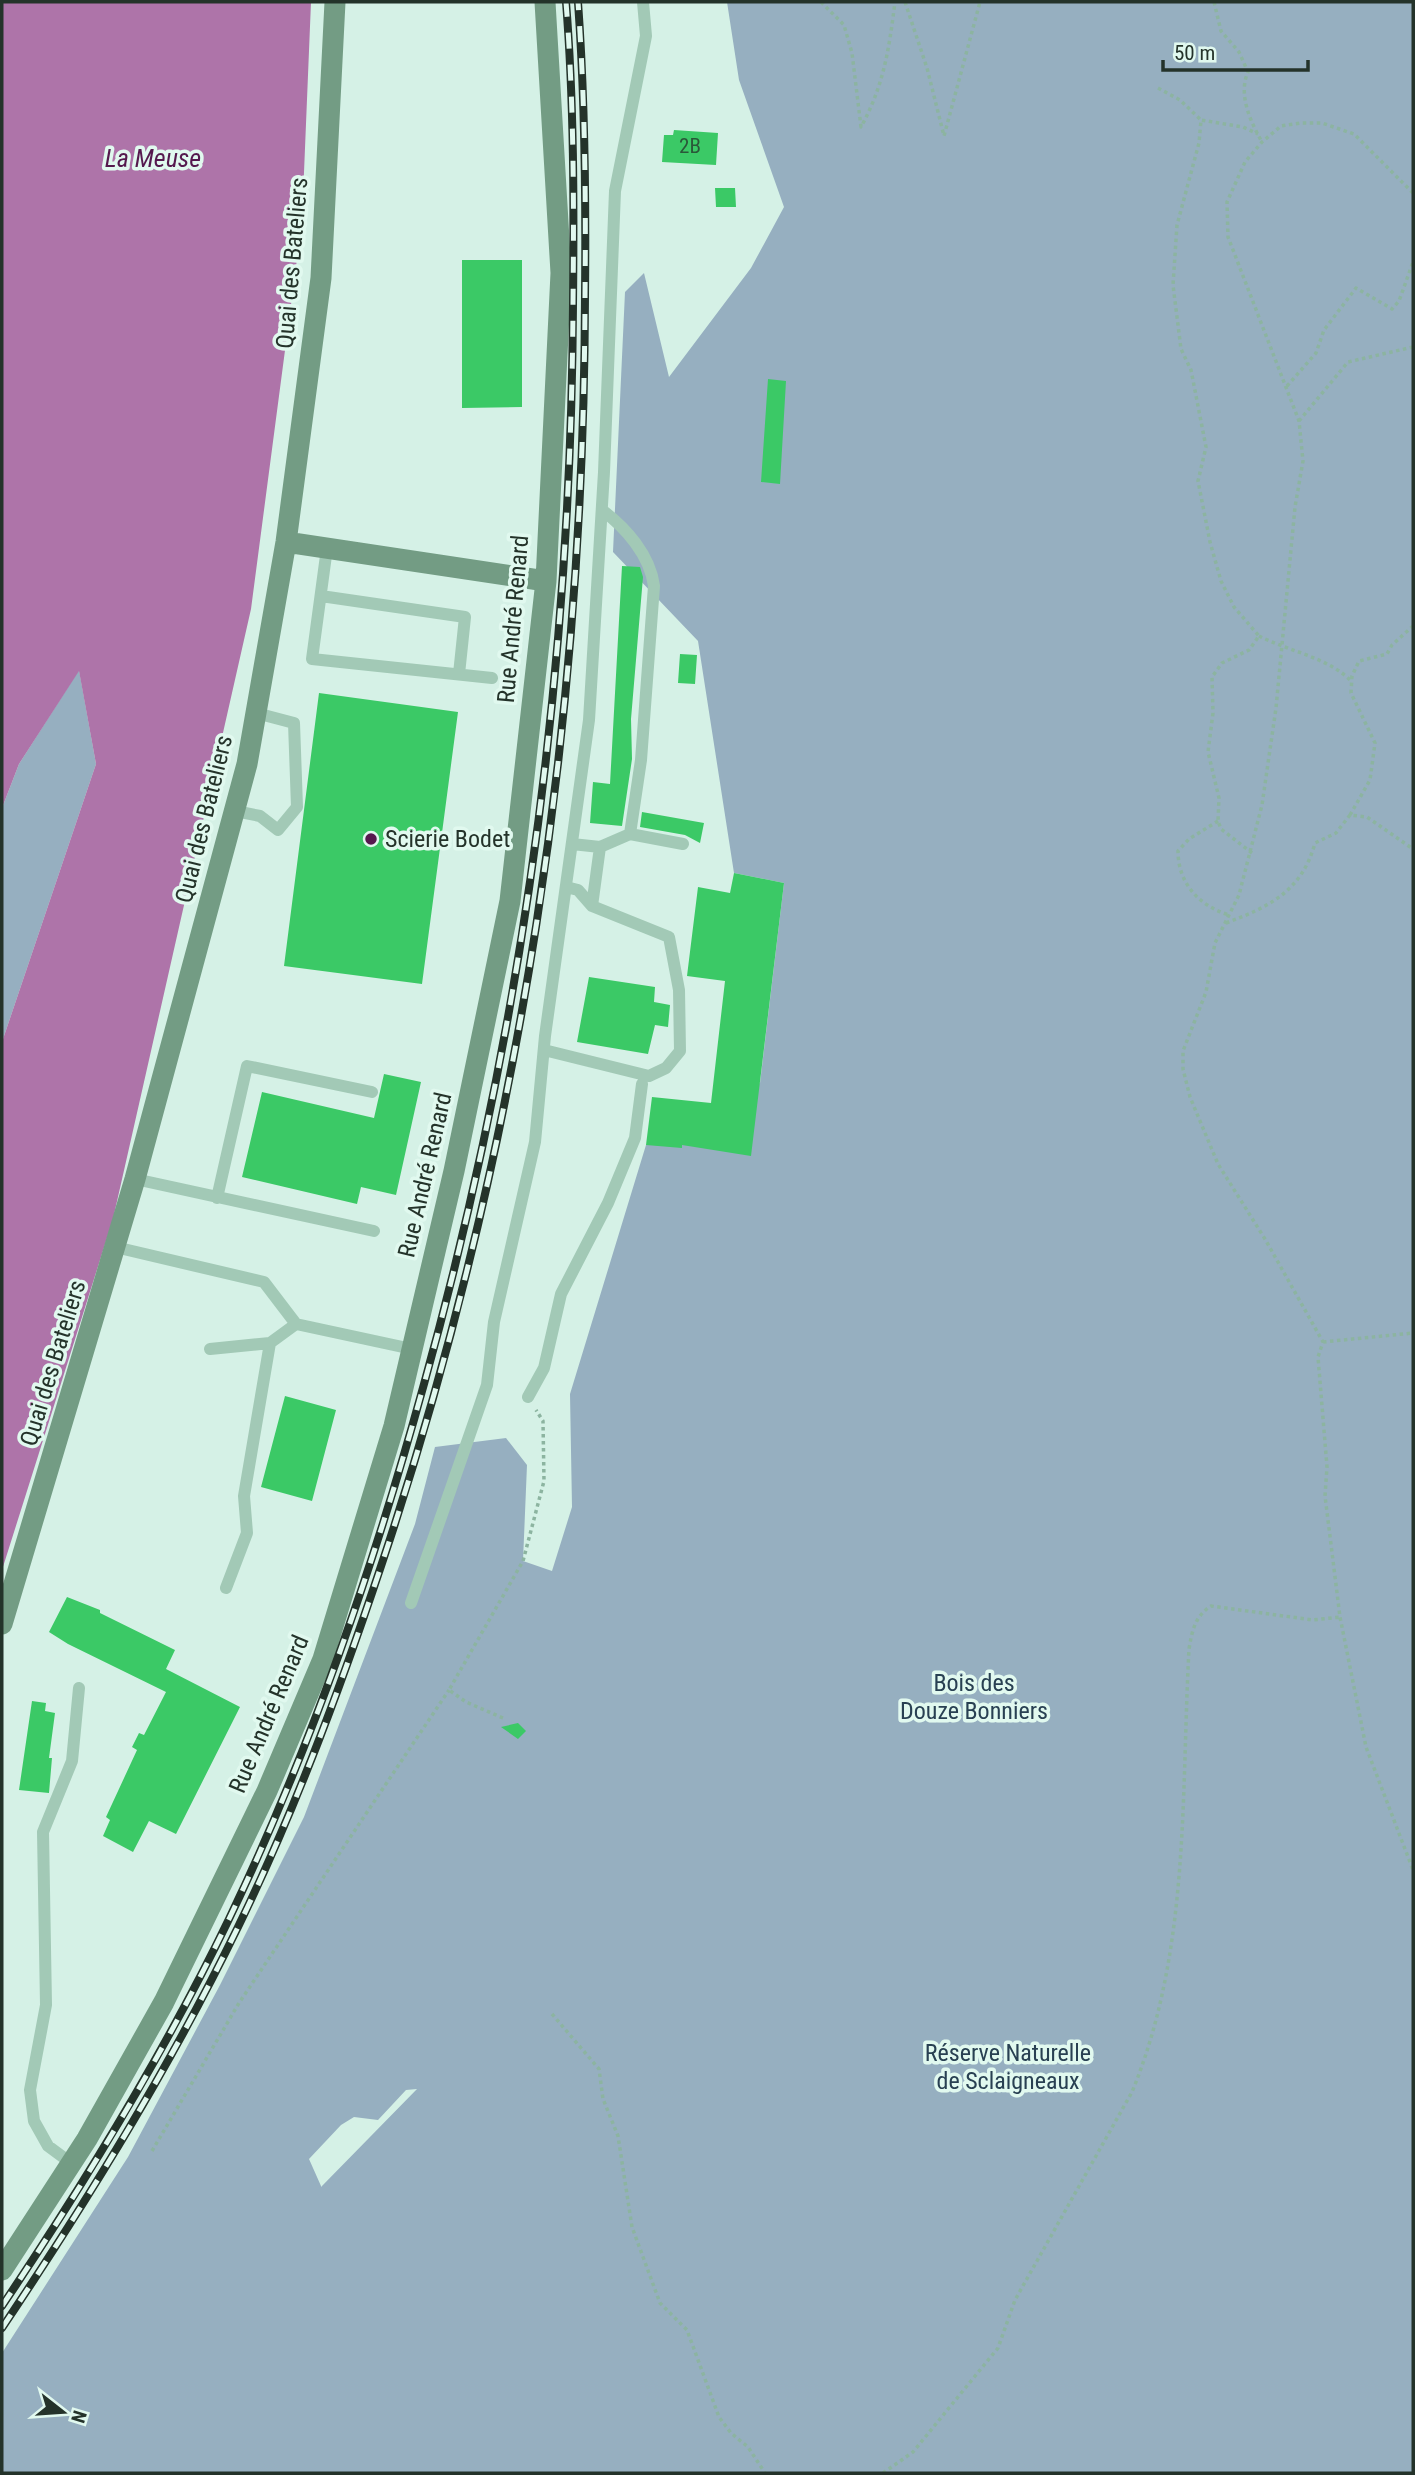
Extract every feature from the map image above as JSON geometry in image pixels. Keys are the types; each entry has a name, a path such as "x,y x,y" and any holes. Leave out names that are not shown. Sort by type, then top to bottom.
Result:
{"street":[{"name":"Quai des Bateliers","path":"2,1624 135,1179 235,811 256,713 286,541 321,278 335,2"},
{"name":"Rue André Renard","path":"2,2270 71,2163 164,2002 267,1791 323,1659 394,1426 454,1171 510,901 546,581 561,273 545,2"},
{"path":"286,541 546,581"}],"lane":[{"path":"411,1603 487,1385 494,1322 535,1142 544,1050 589,720 602,510 615,191 646,36 643,2"},
{"path":"602,510 637,545 652,568 654,586 641,760 630,834"},
{"path":"327,548 312,659 492,678"},
{"path":"321,596 465,617 459,674"},
{"path":"235,811 260,816 278,830 297,807 294,723 256,713"},
{"path":"572,844 600,847 630,834 683,844"},
{"path":"592,906 600,847"},
{"path":"544,1050 649,1076 666,1068 681,1051 679,990 669,937 592,906 578,890 566,887"},
{"path":"217,1198 247,1066 372,1092"},
{"path":"528,1397 544,1368 561,1294 608,1203 635,1138 642,1084"},
{"path":"135,1179 374,1231"},
{"path":"115,1247 264,1282 296,1324 412,1349"},
{"path":"210,1349 270,1343 296,1324"},
{"path":"226,1588 247,1533 244,1496 270,1343"},
{"path":"71,2163 48,2146 43,2138 34,2121 30,2090 46,2005 43,1832 72,1761 79,1688"}],"path":[{"path":"821,2 844,25 852,54 861,127 877,97 887,61 895,2"},
{"path":"905,2 927,68 944,136 981,2"},
{"path":"1214,2 1221,31 1240,52 1248,72 1241,86 1251,123 1262,142"},
{"path":"1158,88 1180,100 1201,120 1243,127 1258,134"},
{"path":"1201,120 1199,143 1177,225 1173,285 1181,349 1191,370 1206,447 1198,481 1210,542 1221,581 1234,607 1259,636 1280,647 1329,665 1352,682"},
{"path":"1413,193 1354,134 1322,123 1281,126 1262,142 1245,162 1227,202 1226,222 1234,258 1299,421 1303,461 1280,647 1276,708 1252,853 1229,915 1215,943 1206,992 1182,1051 1190,1097 1218,1164 1265,1238 1323,1342 1318,1357 1327,1467 1325,1496 1340,1617 1366,1747 1413,1870"},
{"path":"1287,387 1316,353 1324,330 1356,288 1392,309 1399,301 1413,262"},
{"path":"1299,421 1348,362 1413,347"},
{"path":"1225,923 1257,911 1283,896 1309,864 1315,843 1336,833 1350,815 1370,780 1375,743 1351,693 1359,661 1387,654 1392,645 1413,626"},
{"path":"1252,853 1221,829 1218,821 1219,798 1208,752 1213,713 1212,677 1222,663 1249,650 1259,636"},
{"path":"1350,815 1367,817 1413,849"},
{"path":"1218,821 1189,839 1178,851 1178,868 1186,883 1209,909 1229,915"},
{"path":"1323,1342 1413,1333"},
{"path":"152,2151 239,2003 449,1690 523,1561 544,1481 543,1421 528,1397"},
{"path":"883,2473 913,2452 998,2348 1015,2300 1132,2092 1144,2064 1173,1942 1184,1823 1189,1649 1195,1623 1201,1612 1211,1606 1313,1620 1340,1617"},
{"path":"449,1690 466,1702 503,1718"},
{"path":"552,2014 599,2069 603,2099 618,2136 632,2227 660,2302 687,2330 719,2417 731,2433 748,2447 765,2473"}],"green space":[{"name":"Bois des Douze Bonniers","path":"727,2 1413,2 1413,2473 2,2473 2,2353 128,2157 220,1985 304,1817 415,1524 435,1447 506,1438 527,1465 523,1561 552,1571 572,1507 570,1394 646,1145 760,1083 784,883 734,873 698,641 613,552 625,292 644,273 669,377 751,268 784,207 739,80","holes":["417,2089 321,2187 309,2159 341,2125 354,2117 378,2120 406,2090"]},
{"path":"79,670 96,764 2,1042 2,808 19,764"}],"water":[{"name":"La Meuse","path":"2,2 311,2 302,221 251,609 113,1219 2,1570 2,1042 96,764 79,671 19,764 2,808"}],"building":[{"path":"674,130 718,133 716,165 662,162 664,135 673,135"},
{"path":"715,188 735,188 736,207 716,207"},
{"path":"462,260 522,260 522,407 462,408"},
{"path":"768,379 786,381 780,484 761,482"},
{"path":"622,566 640,567 643,577 631,719 632,759 622,826 590,823 593,782 610,784"},
{"path":"680,654 697,655 695,684 678,683"},
{"name":"Scierie Bodet","path":"319,693 458,712 422,984 284,966"},
{"path":"642,812 704,823 700,843 685,835 640,827"},
{"path":"734,873 784,883 751,1156 682,1145 682,1148 646,1145 652,1097 711,1103 725,981 687,976 698,887 730,893"},
{"path":"589,977 655,987 654,1002 670,1005 668,1027 655,1025 648,1054 577,1042"},
{"path":"384,1074 421,1082 396,1195 361,1187 357,1204 242,1177 262,1092 374,1118"},
{"path":"285,1396 336,1410 312,1501 261,1487"},
{"path":"67,1597 100,1610 100,1613 175,1650 166,1669 240,1707 176,1834 149,1821 133,1852 103,1836 110,1820 106,1817 137,1750 132,1747 139,1733 144,1735 166,1692 49,1632"},
{"path":"32,1701 46,1703 45,1711 55,1713 49,1758 52,1758 49,1793 19,1790"},
{"path":"518,1723 526,1731 518,1739 501,1727"}],"railway":[{"path":"2,2306 64,2212 151,2068 204,1969 259,1854 314,1723 362,1588 405,1452 458,1252 514,984 551,714 563,578 570,442 573,267 572,115 566,2"},
{"path":"2,2328 97,2181 185,2030 238,1927 302,1784 390,1539 436,1388 476,1235 509,1080 536,925 557,769 573,611 582,454 585,296 584,149 578,2"}],"place":[{"name":"Scierie Bodet","path":"371,839"}],"park label":[{"name":"Réserve Naturelle de Sclaigneaux","path":"1008,2067"}]}
